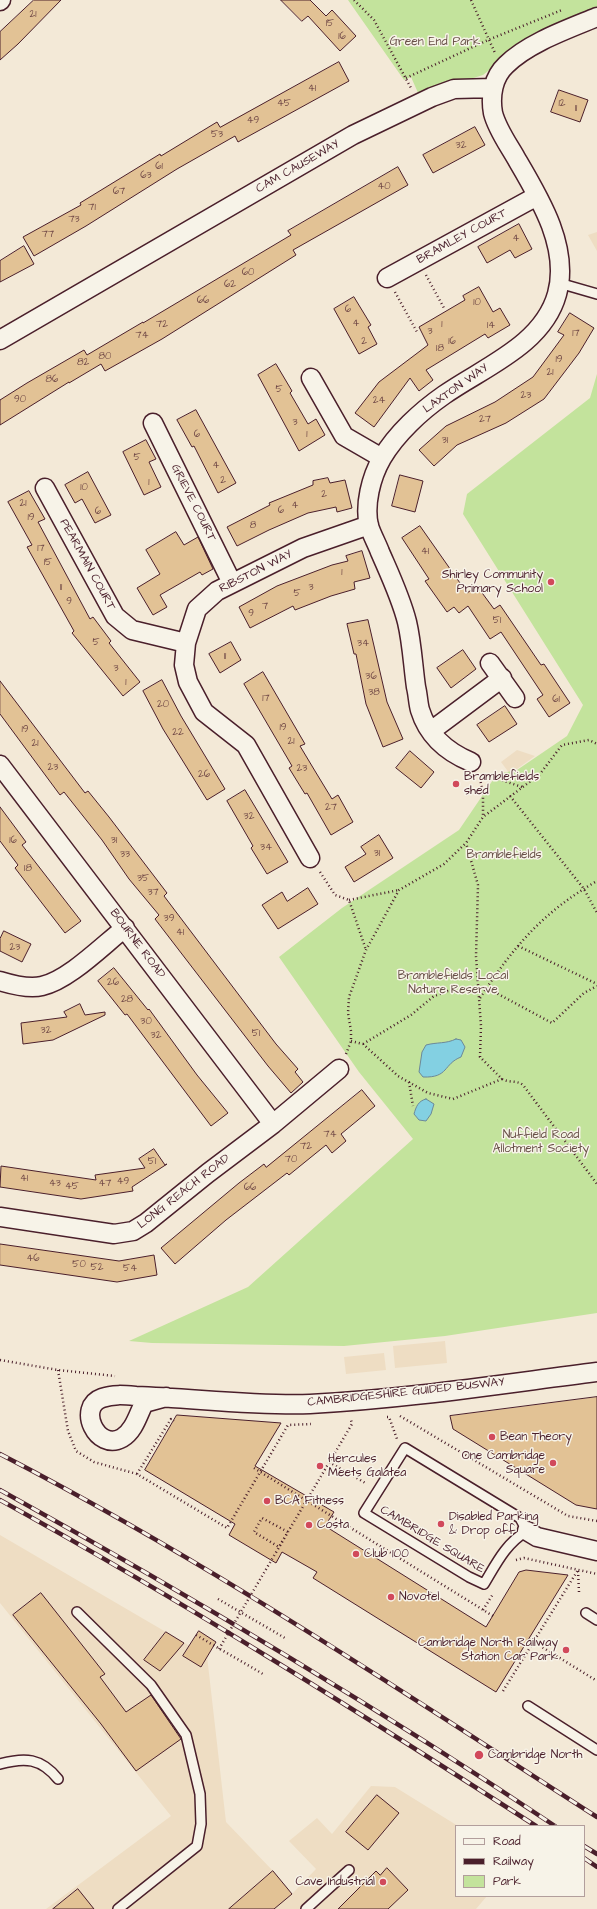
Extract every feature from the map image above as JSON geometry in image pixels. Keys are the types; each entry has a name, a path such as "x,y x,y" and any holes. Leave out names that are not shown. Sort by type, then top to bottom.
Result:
{"street":[{"path":"493,88 504,67 517,55 536,44 596,22"},
{"name":"CAM CAUSEWAY","path":"0,340 353,135 419,103 454,89 493,88"},
{"name":"LAXTON WAY","path":"471,762 456,756 442,746 431,731 420,710 407,622 369,525 368,508 370,489 382,458 416,418 442,396 519,346 538,329 549,312 556,297 560,283 558,255 555,241 547,216 501,132 494,114 493,88"},
{"name":"BRAMLEY COURT","path":"387,278 537,196"},
{"path":"311,378 344,436 382,458"},
{"name":"GRIEVE COURT","path":"153,423 232,583"},
{"name":"PEARMAIN COURT","path":"44,488 115,616 132,630 186,643"},
{"name":"RIBSTON WAY","path":"310,858 246,746 204,712 188,682 184,665 186,643 197,610 217,591 303,548 369,525"},
{"path":"490,663 515,698"},
{"path":"431,731 502,678"},
{"name":"BOURNE ROAD","path":"0,765 273,1124"},
{"path":"0,982 16,986 42,986 61,979 125,928"},
{"name":"LONG REACH ROAD","path":"0,1217 114,1234 133,1231 146,1223 208,1173 273,1124 339,1069"},
{"name":"CAMBRIDGESHIRE GUIDED BUSWAY","path":"166,1397 144,1402 129,1433 118,1440 105,1440 94,1432 90,1420 92,1408 100,1398 113,1395 166,1397 222,1402 309,1404 461,1389 597,1372"},
{"path":"113,1395 125,1399 133,1409 135,1422"},
{"path":"527,1531 537,1537 597,1551"}],"lane":[{"path":"560,283 597,294"},
{"path":"405,1448 520,1518 527,1531"},
{"name":"CAMBRIDGE SQUARE","path":"405,1448 364,1513 469,1577 484,1584 502,1553 515,1538 527,1531"},
{"path":"77,1612 151,1684 186,1736 200,1794 201,1824 197,1846 118,1909"},
{"path":"586,1613 597,1620"},
{"path":"528,1706 597,1750"},
{"path":"0,1764 16,1760 36,1761 50,1769 58,1779"},
{"path":"306,1909 349,1870"}],"path":[{"path":"354,0 374,20 419,103"},
{"path":"471,0 498,61 504,67"},
{"path":"406,78 488,40 566,8"},
{"path":"418,261 446,310"},
{"path":"387,278 417,332"},
{"path":"310,858 335,894 349,900 399,890 444,864 466,843 483,817 540,774 562,745 589,740 597,744"},
{"path":"483,817 483,794 479,772 522,787"},
{"path":"510,796 584,888 597,913"},
{"path":"466,843 478,884 476,956 482,1026 480,1057 502,1079 507,1082 520,1082 523,1085 597,1184"},
{"path":"480,998 505,961 537,924 584,888 597,881"},
{"path":"339,1069 351,1041 352,1031 348,1013 349,997 366,950 399,890"},
{"path":"349,900 366,950"},
{"path":"518,946 597,985"},
{"path":"487,988 552,1023 584,992 597,985"},
{"path":"363,1044 411,1016 434,996 448,991 478,988"},
{"path":"351,1041 363,1044 398,1076 428,1093 453,1099 502,1079"},
{"path":"408,1082 413,1106"},
{"path":"0,1360 58,1370 121,1377"},
{"path":"58,1370 68,1431 76,1451 94,1462 137,1474 227,1528 288,1425 311,1424"},
{"path":"381,1418 402,1416 568,1516 597,1522"},
{"path":"389,1417 397,1441 405,1448"},
{"path":"137,1474 171,1419 174,1420"},
{"path":"219,1649 288,1532 262,1518 254,1532 279,1547 283,1540 287,1533 291,1526 304,1506 352,1424 351,1420"},
{"path":"343,1421 358,1420"},
{"path":"329,1462 369,1486 383,1481"},
{"path":"254,1468 493,1616"},
{"path":"511,1565 517,1559 524,1558 597,1574"},
{"path":"578,1570 580,1592"},
{"path":"503,1691 578,1570"},
{"path":"483,1610 495,1591"},
{"path":"218,1599 285,1638"},
{"path":"196,1635 263,1674"},
{"path":"529,1639 597,1681"}],"shaded area":[{"path":"597,232 597,251 588,235"},
{"path":"517,750 535,756 510,774 501,762"},
{"path":"445,1341 447,1363 395,1368 393,1346"},
{"path":"384,1353 386,1370 346,1374 344,1357"},
{"path":"0,1535 207,1656 226,1822 273,1871 292,1894 316,1869 289,1841 317,1818 332,1834 371,1786 395,1787 456,1825 455,1825 455,1897 486,1897 476,1909 46,1909 171,1816 0,1603"}],"green space":[{"name":"Green End Park","path":"348,0 597,0 597,10 493,67 483,75 419,95 411,77 404,80"},
{"name":"Bramblefields Local Nature Reserve","path":"597,374 597,1313 445,1336 344,1346 152,1343 129,1341 248,1287 413,1139 359,1072 279,957 342,908 459,830 497,774 517,770 567,736 583,705 463,514 467,494 590,398"}],"water":[{"path":"456,1039 461,1040 465,1047 461,1057 451,1063 442,1073 431,1077 423,1077 419,1072 422,1052 426,1045 449,1042"},
{"path":"426,1099 434,1104 431,1114 426,1121 419,1120 414,1114 415,1111 419,1103"}],"building":[{"path":"34,0 61,0 18,44 0,60 0,32"},
{"path":"281,0 310,0 326,16 332,10 356,36 340,51 308,16 302,21"},
{"path":"339,62 349,81 238,142 235,136 177,169 86,226 34,256 23,237 81,205 80,203 160,154 161,156 217,122 220,127"},
{"path":"559,90 588,100 580,122 551,112"},
{"path":"475,127 485,145 433,173 423,155"},
{"path":"398,167 408,185 293,250 296,255 162,339 105,371 101,364 0,425 0,400 84,350 87,355 143,323 291,235 288,231"},
{"path":"519,224 532,249 515,258 510,250 487,263 478,247"},
{"path":"24,246 34,264 0,282 0,261"},
{"path":"479,287 493,312 500,308 510,325 488,338 485,334 426,370 433,380 419,391 410,378 374,427 355,413 379,382 428,345 419,327 465,300 463,296"},
{"path":"354,297 371,325 368,327 377,344 359,354 334,309"},
{"path":"570,313 594,328 579,353 544,399 506,423 457,445 434,466 419,450 446,426 495,402 533,377 564,335 558,332"},
{"path":"276,364 292,391 290,393 308,424 316,419 325,435 299,451 258,375"},
{"path":"196,410 236,483 218,493 194,446 192,447 177,420"},
{"path":"146,440 156,459 149,462 161,487 144,495 123,452"},
{"path":"88,472 111,515 95,523 82,499 75,503 65,485"},
{"path":"400,475 423,481 415,512 392,506"},
{"path":"328,478 330,483 345,480 352,508 337,512 336,507 308,513 237,546 227,527 270,505 269,503 313,485 313,481"},
{"path":"29,491 45,519 38,522 90,619 93,617 111,641 109,643 140,682 123,696 72,633 74,631 27,547 32,545 8,502"},
{"path":"420,526 467,593 477,586 494,609 500,605 541,665 544,664 570,703 549,717 537,699 543,695 501,632 490,639 468,606 459,613 454,607 447,612 425,581 429,579 402,538"},
{"path":"176,532 184,545 198,537 213,569 202,575 200,572 160,595 167,607 153,615 137,588 160,574 146,550"},
{"path":"362,551 370,578 354,582 355,589 331,596 295,610 293,606 250,628 239,607 277,586 332,565 348,561 346,556"},
{"path":"368,620 387,702 403,739 383,747 366,704 356,654 354,654 347,624"},
{"path":"231,642 241,660 220,673 209,654"},
{"path":"463,650 476,669 451,688 437,668"},
{"path":"263,672 305,744 300,746 315,771 332,799 338,795 353,822 331,835 307,793 305,794 289,768 292,766 244,684"},
{"path":"162,680 181,716 225,789 207,800 163,729 143,691"},
{"path":"0,681 85,793 88,791 109,817 167,893 164,896 276,1044 298,1069 295,1072 303,1082 291,1093 268,1066 155,919 159,915 129,879 102,840 64,792 60,795 0,714"},
{"path":"505,706 517,724 489,742 477,725"},
{"path":"410,751 434,772 421,788 396,768"},
{"path":"245,790 288,862 267,874 251,848 253,846 227,801"},
{"path":"0,807 26,842 22,845 81,921 65,933 15,868 18,865 0,841"},
{"path":"379,835 393,858 354,882 345,867 366,854 361,847"},
{"path":"308,888 318,904 278,929 262,905 282,892 287,901"},
{"path":"4,931 31,944 22,962 0,951 0,939"},
{"path":"114,968 148,1010 149,1009 197,1075 228,1113 211,1126 127,1014 125,1015 98,981"},
{"path":"80,1004 85,1015 105,1012 105,1015 53,1040 23,1044 21,1023 67,1017 64,1012"},
{"path":"362,1090 375,1106 341,1134 346,1141 332,1153 326,1145 289,1175 287,1173 226,1220 175,1264 161,1248 239,1183 264,1164 266,1167"},
{"path":"154,1149 165,1165 167,1164 132,1187 133,1191 81,1199 0,1187 1,1166 96,1180 95,1175 145,1168 139,1159"},
{"path":"0,1244 119,1261 154,1255 157,1275 117,1282 0,1265"},
{"name":"One Cambridge Square","path":"597,1397 597,1509 576,1505 453,1429 450,1416"},
{"path":"177,1415 281,1423 255,1466 334,1512 325,1526 486,1627 519,1572 526,1570 568,1575 496,1692 313,1578 317,1572 282,1552 276,1563 229,1535 235,1524 145,1470"},
{"path":"41,1593 105,1674 100,1677 126,1712 151,1695 181,1739 136,1771 101,1724 13,1615"},
{"path":"199,1631 216,1642 201,1667 183,1656"},
{"path":"166,1632 184,1643 160,1671 144,1660"},
{"path":"377,1795 399,1813 368,1850 346,1832"},
{"name":"Cave Industrial","path":"387,1868 408,1890 388,1909 338,1909 376,1871 380,1875"},
{"path":"273,1871 292,1894 274,1909 229,1909"},
{"path":"78,1889 94,1909 53,1909"}],"railway":[{"path":"0,1454 153,1538 303,1628 597,1817"},
{"path":"0,1490 281,1652 487,1781 553,1825"},
{"path":"0,1500 68,1538 271,1658 534,1825"},
{"path":"585,1847 597,1854"},
{"path":"585,1859 597,1867"}],"place":[{"name":"Shirley Community Primary School","path":"551,582"},
{"name":"Bramblefields shed","path":"456,784"},
{"name":"Bean Theory","path":"492,1437"},
{"name":"One Cambridge Square","path":"553,1463"},
{"name":"Hercules Meets Galatea","path":"320,1466"},
{"name":"BCA Fitness","path":"267,1501"},
{"name":"Disabled Parking & Drop off","path":"441,1524"},
{"name":"Costa","path":"309,1525"},
{"name":"Club 100","path":"356,1554"},
{"name":"Novotel","path":"391,1597"},
{"name":"Cambridge North Railway Station Car Park","path":"566,1650"},
{"name":"Cambridge North","path":"479,1755"},
{"name":"Cave Industrial","path":"383,1882"}],"park label":[{"name":"Bramblefields","path":"504,855"},
{"name":"Nuffield Road Allotment Society","path":"541,1142"}]}
